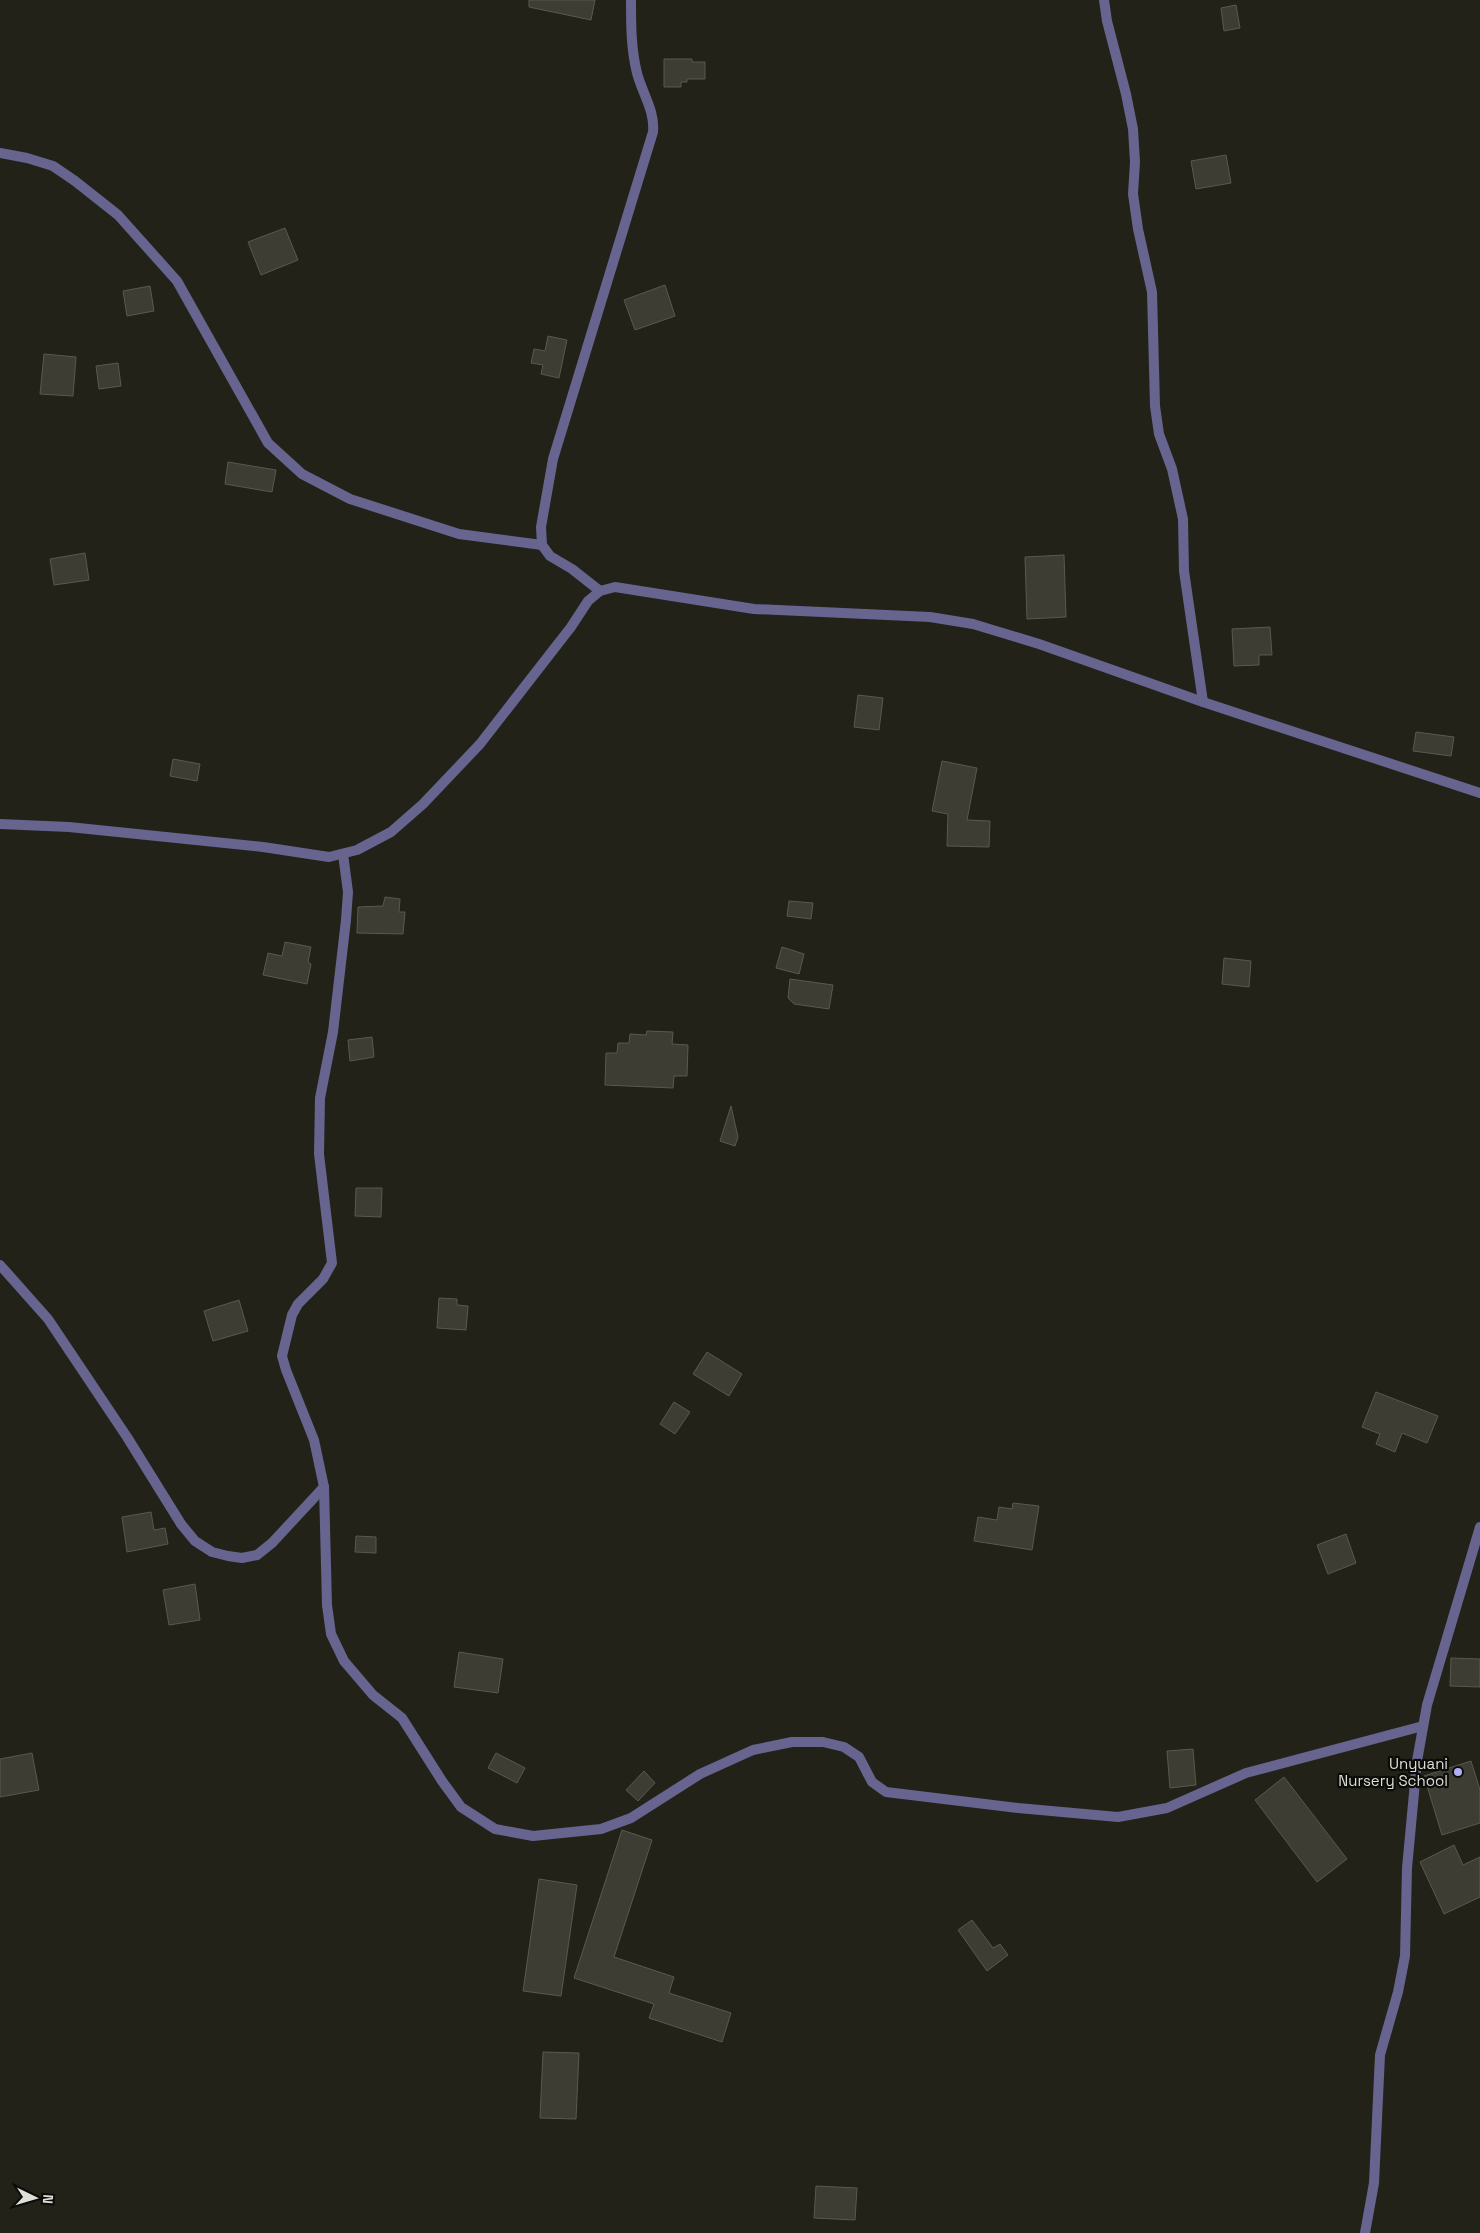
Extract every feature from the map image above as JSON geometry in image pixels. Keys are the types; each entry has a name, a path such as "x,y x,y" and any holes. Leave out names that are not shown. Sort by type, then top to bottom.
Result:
{"street":[{"path":"600,591 572,569 550,556 542,545 541,528 553,460 653,132 652,111 638,75 632,48 631,0"},
{"path":"1104,0 1107,21 1126,94 1132,129 1135,162 1133,194 1138,228 1152,292 1155,406 1159,434 1172,469 1183,518 1184,571 1203,702"},
{"path":"0,153 27,158 53,166 118,215 178,281 268,443 302,474 350,499 459,534 542,545"},
{"path":"0,824 69,827 263,847 330,857 357,850 391,832 423,804 480,744 571,627 588,601 600,591 615,587 754,609 930,617 973,624 1039,644 1203,702 1480,793"},
{"path":"343,854 348,892 346,920 333,1032 320,1098 319,1154 332,1262 323,1279 298,1304 292,1315 282,1356 314,1440 324,1487 327,1605 331,1634 344,1661 373,1695 402,1718 461,1807 495,1829 533,1836 601,1829 631,1818 700,1774 753,1750 792,1742 823,1742 844,1747 859,1757 872,1782 886,1792 1008,1807 1118,1817 1167,1808 1246,1773 1423,1726"},
{"path":"0,1265 48,1319 127,1437 181,1524 196,1541 212,1552 242,1558 257,1555 272,1543 324,1487"},
{"path":"1365,2233 1374,2183 1380,2055 1398,1992 1405,1956 1407,1868 1416,1761 1427,1705 1480,1527"}],"building":[{"path":"529,0 595,0 591,20 529,7"},
{"path":"1236,5 1240,28 1224,31 1221,8"},
{"path":"664,59 692,59 692,62 705,62 705,79 687,79 687,82 681,82 681,87 664,87"},
{"path":"1226,155 1231,183 1196,189 1191,161"},
{"path":"285,228 298,260 261,275 248,242"},
{"path":"665,285 675,316 635,330 624,300"},
{"path":"150,286 154,311 127,316 123,291"},
{"path":"548,336 567,340 559,378 541,374 543,365 531,363 534,349 545,351"},
{"path":"44,354 76,357 73,396 40,394"},
{"path":"118,363 121,386 99,389 96,366"},
{"path":"228,462 276,470 272,492 225,484"},
{"path":"85,553 89,580 54,585 50,559"},
{"path":"1064,555 1066,617 1027,619 1025,557"},
{"path":"1270,627 1272,655 1259,655 1259,665 1234,666 1232,629"},
{"path":"858,695 883,698 879,730 854,727"},
{"path":"1416,732 1454,737 1451,756 1413,751"},
{"path":"173,759 200,764 197,781 170,776"},
{"path":"942,761 977,768 967,820 990,821 989,847 947,846 948,814 932,811"},
{"path":"385,897 400,899 399,912 405,912 403,934 357,933 358,907 383,906"},
{"path":"789,901 813,903 811,919 787,916"},
{"path":"285,942 311,947 308,962 311,964 307,984 263,975 268,953 282,956"},
{"path":"782,947 804,954 799,974 776,968"},
{"path":"1224,958 1251,961 1249,987 1222,984"},
{"path":"790,979 833,985 829,1009 794,1004 788,998"},
{"path":"647,1031 673,1032 672,1044 688,1045 687,1076 674,1076 673,1088 605,1085 606,1053 617,1053 618,1043 629,1043 630,1034 646,1035"},
{"path":"372,1037 374,1057 350,1061 348,1040"},
{"path":"731,1106 738,1137 735,1146 720,1141"},
{"path":"356,1188 382,1188 381,1217 355,1216"},
{"path":"439,1298 457,1299 457,1305 468,1306 466,1330 437,1328"},
{"path":"239,1300 248,1331 213,1341 204,1311"},
{"path":"707,1352 742,1374 729,1396 693,1374"},
{"path":"1376,1392 1438,1416 1427,1443 1402,1433 1395,1452 1376,1444 1380,1434 1362,1427"},
{"path":"674,1402 690,1412 675,1434 660,1424"},
{"path":"1013,1503 1039,1506 1032,1550 974,1541 978,1517 997,1520 999,1507 1012,1509"},
{"path":"151,1512 154,1530 165,1528 168,1544 127,1552 122,1517"},
{"path":"1346,1534 1356,1563 1328,1574 1317,1545"},
{"path":"356,1536 376,1537 376,1553 355,1552"},
{"path":"195,1584 200,1620 169,1625 163,1590"},
{"path":"459,1652 503,1659 498,1693 454,1687"},
{"path":"1451,1658 1480,1659 1480,1687 1450,1686"},
{"path":"1193,1749 1196,1785 1170,1788 1167,1751"},
{"path":"32,1753 39,1790 0,1797 0,1759"},
{"path":"496,1753 525,1768 517,1783 488,1768"},
{"path":"1471,1761 1480,1790 1480,1823 1442,1835 1424,1776"},
{"path":"644,1771 655,1783 638,1801 626,1790"},
{"path":"1284,1777 1347,1859 1317,1882 1255,1800"},
{"path":"622,1830 652,1840 614,1957 674,1977 669,1993 731,2013 722,2042 649,2018 654,2004 574,1978"},
{"path":"1454,1845 1463,1865 1480,1857 1480,1897 1444,1914 1420,1862"},
{"path":"539,1879 577,1885 561,1996 523,1991"},
{"path":"972,1920 993,1948 1000,1944 1008,1955 987,1971 958,1930"},
{"path":"543,2052 579,2053 576,2119 540,2118"},
{"path":"816,2186 857,2188 855,2220 814,2218"}],"place":[{"name":"Unyuani Nursery School","path":"1458,1772"}]}
